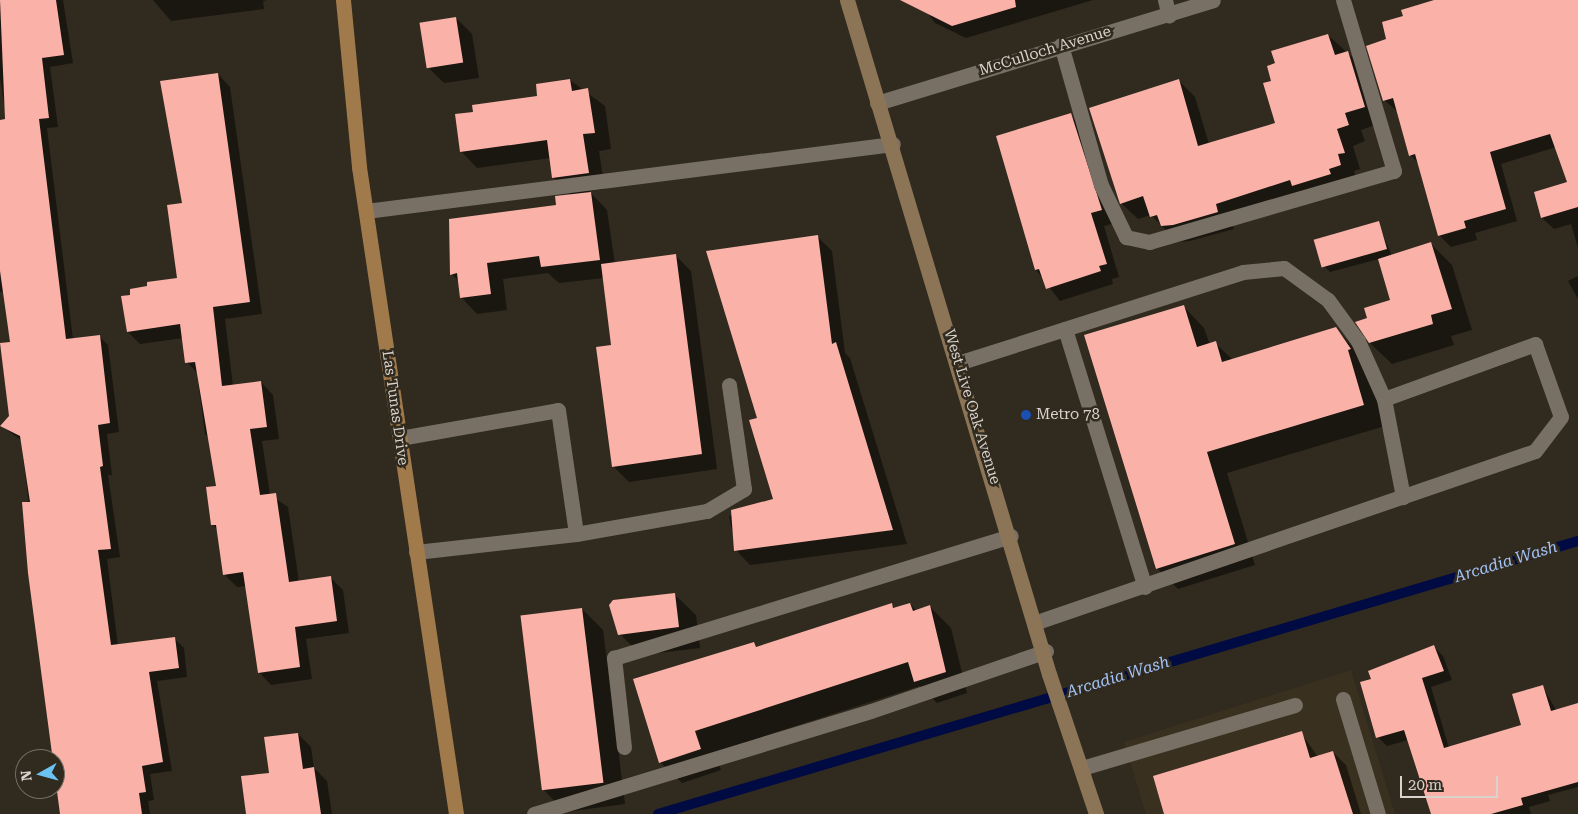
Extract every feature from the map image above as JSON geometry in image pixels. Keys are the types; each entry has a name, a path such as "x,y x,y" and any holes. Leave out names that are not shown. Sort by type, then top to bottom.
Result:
{"main road":[{"name":"Las Tunas Drive","path":"343,0 366,211 456,814"}],"street":[{"name":"West Live Oak Avenue","path":"847,0 878,103 893,144 1046,651 1049,674 1096,814"},
{"path":"1165,0 1169,16"},
{"name":"McCulloch Avenue","path":"878,103 1061,45 1169,16 1213,0"},
{"path":"1061,45 1101,185 1126,238 1148,242 1394,171 1343,0"},
{"path":"366,211 893,144"},
{"path":"958,363 1243,272 1284,268 1328,300 1358,341 1384,399 1403,497"},
{"path":"1065,329 1145,587"},
{"path":"1037,622 1145,587 1535,451 1560,417 1535,344 1384,399"},
{"path":"416,552 576,534 707,512 744,489 729,385"},
{"path":"400,438 558,410 576,534"},
{"path":"624,747 614,658 1011,536"},
{"path":"534,814 870,711 1046,651"},
{"path":"1343,699 1378,814"},
{"path":"1082,768 1295,705"}],"shaded area":[{"path":"1351,670 1395,814 1146,814 1124,742"}],"building":[{"path":"0,0 56,0 64,55 42,58 49,118 39,119 66,339 100,335 110,423 98,425 103,466 100,467 111,549 98,550 111,645 175,637 179,668 149,672 163,762 142,766 146,792 139,793 142,814 60,814 58,799 65,799 65,749 51,749 28,573 22,502 30,502 20,436 0,426 9,416 0,343 10,342 0,271 0,120 5,119"},
{"path":"900,0 1015,0 1016,7 952,26"},
{"path":"1434,0 1578,0 1578,207 1541,218 1534,192 1567,182 1550,134 1490,152 1506,209 1464,221 1466,228 1438,236 1415,154 1409,156 1393,98 1383,101 1366,46 1386,39 1382,22 1403,16 1401,10"},
{"path":"456,17 463,62 427,68 419,23"},
{"path":"1328,34 1335,55 1348,51 1365,107 1345,113 1349,125 1337,129 1345,153 1338,154 1341,165 1329,169 1331,174 1292,186 1290,180 1216,204 1218,212 1173,225 1161,226 1157,215 1150,217 1143,196 1120,204 1089,108 1179,79 1198,146 1275,123 1263,83 1271,81 1267,66 1275,63 1271,51"},
{"path":"218,73 250,302 213,307 222,386 261,381 267,427 250,429 260,495 276,493 289,582 331,576 337,621 295,627 300,667 258,673 243,572 223,575 216,525 211,525 206,487 216,486 195,362 185,363 180,324 127,332 121,296 130,295 130,289 147,286 147,282 177,278 167,205 182,203 160,81"},
{"path":"570,79 572,91 588,88 595,133 583,134 589,173 552,178 547,140 460,152 455,114 473,112 472,105 537,96 536,84"},
{"path":"1071,113 1102,210 1091,213 1107,264 1099,266 1101,271 1046,289 1039,269 1035,270 996,136"},
{"path":"591,192 600,260 541,267 539,256 487,263 491,294 460,298 457,273 450,275 449,219 556,205 555,196"},
{"path":"1379,221 1387,249 1322,268 1314,240"},
{"path":"818,235 832,344 836,342 893,530 734,551 731,510 773,499 749,420 757,418 706,251"},
{"path":"1431,242 1452,309 1431,315 1433,324 1369,343 1355,322 1367,318 1364,308 1390,300 1378,259"},
{"path":"676,254 702,454 612,467 596,347 611,345 601,264"},
{"path":"1184,305 1197,347 1216,341 1222,362 1336,327 1351,349 1348,350 1364,405 1207,452 1235,544 1156,569 1084,335"},
{"path":"675,593 679,627 618,635 609,605 613,600"},
{"path":"892,603 893,608 910,603 913,611 930,605 946,672 914,682 908,662 695,731 701,749 659,763 633,679 754,642 756,647"},
{"path":"582,608 603,783 542,790 520,616"},
{"path":"1434,645 1444,671 1422,678 1444,748 1521,725 1512,694 1543,685 1551,711 1578,703 1578,782 1521,798 1523,805 1491,814 1431,814 1404,730 1376,738 1360,682 1371,679 1368,671"},
{"path":"1302,731 1310,758 1333,751 1353,814 1164,814 1153,776"},
{"path":"298,733 303,769 314,767 321,814 246,814 241,776 269,773 264,737"}],"waterway":[{"name":"Arcadia Wash","path":"658,814 1578,541"}],"place":[{"name":"Metro 78","path":"1026,415"}]}
